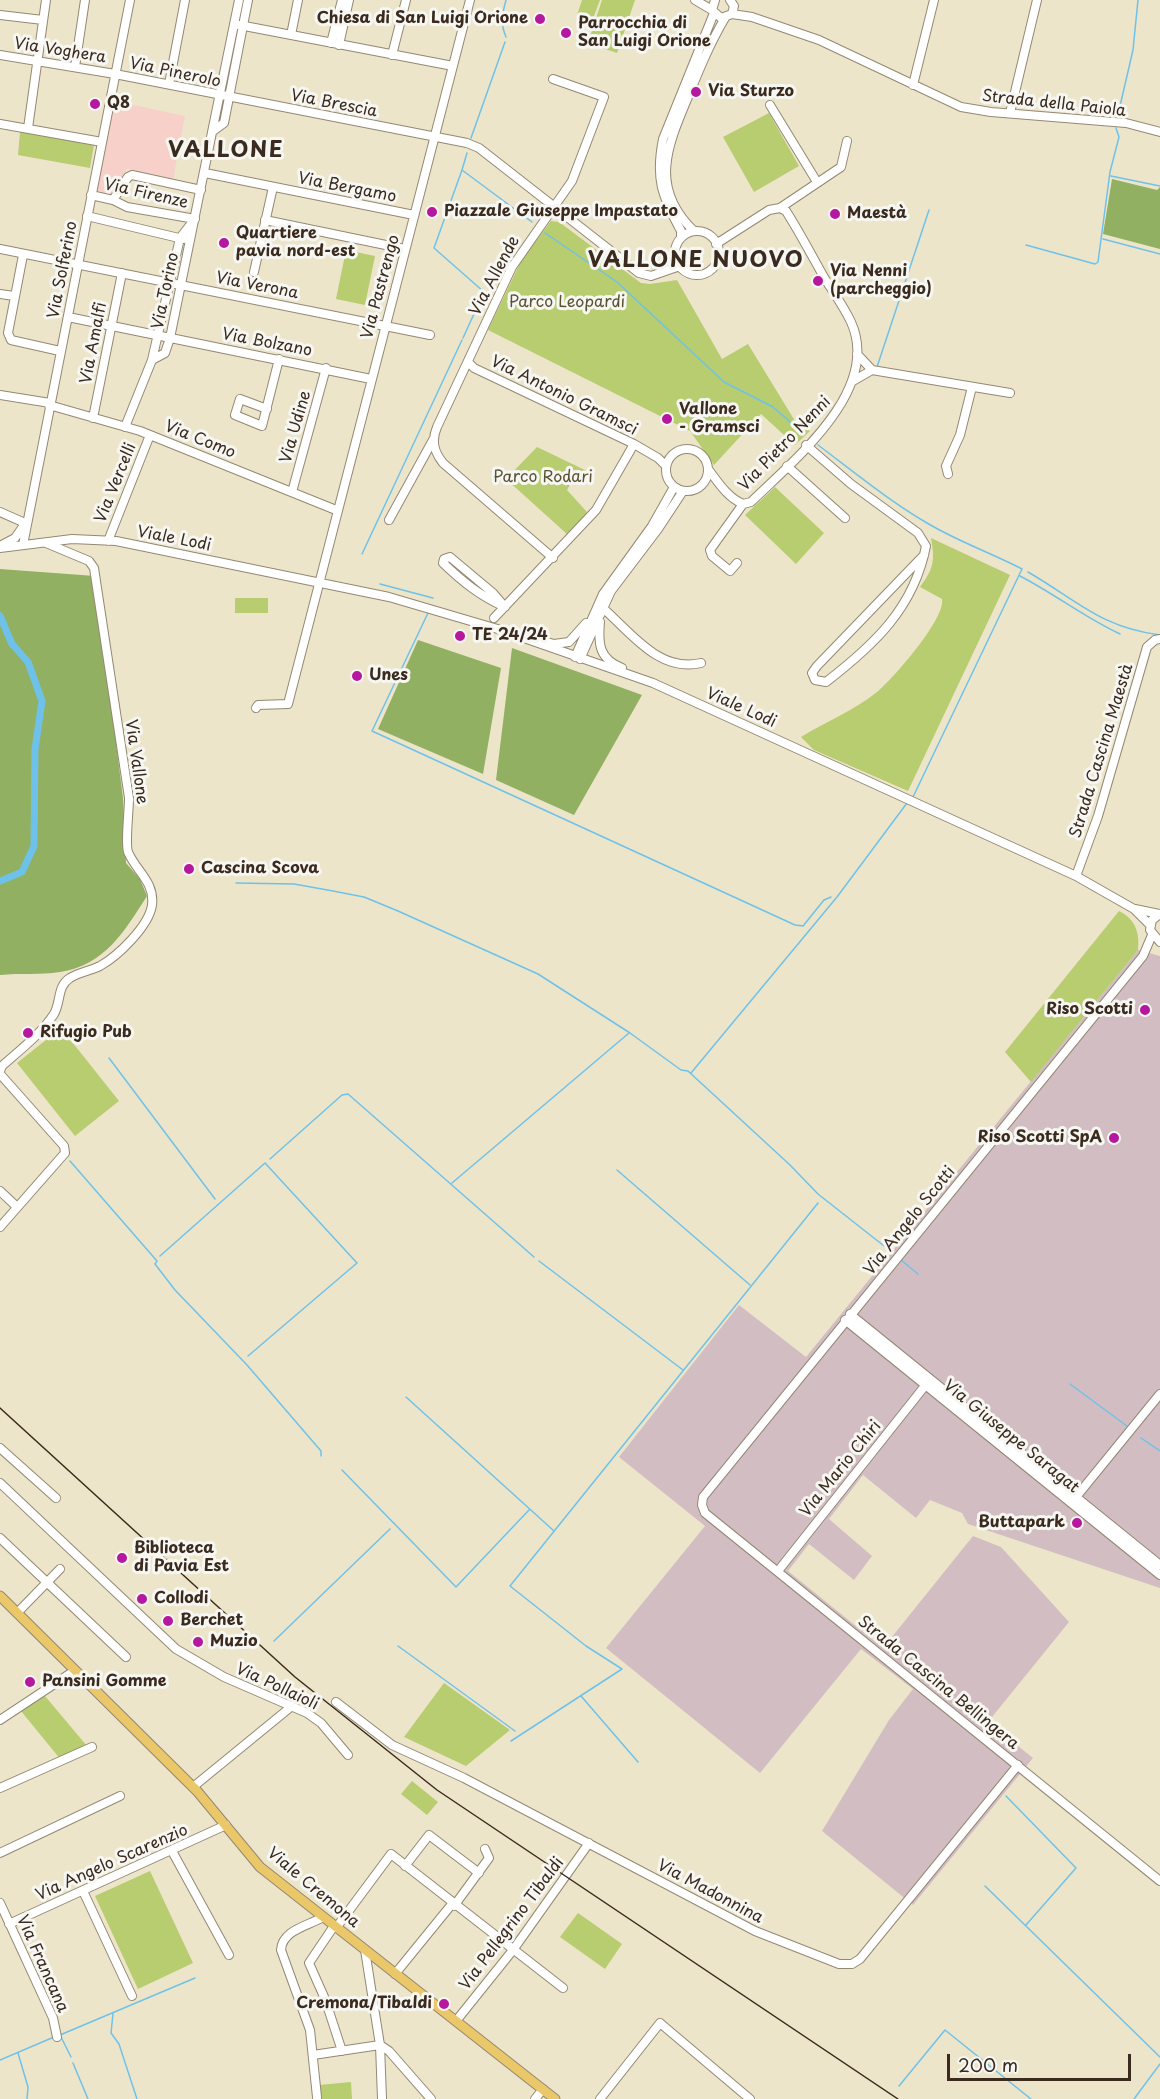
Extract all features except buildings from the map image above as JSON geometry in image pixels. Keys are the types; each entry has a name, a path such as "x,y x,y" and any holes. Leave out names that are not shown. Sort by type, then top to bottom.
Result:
{"main road":[{"name":"Viale Cremona","path":"0,1596 193,1787 260,1867 555,2099"}],"street":[{"path":"28,128 46,0"},
{"path":"75,67 85,0"},
{"name":"Via Solferino","path":"23,545 25,524 130,0"},
{"path":"169,84 184,0"},
{"name":"Via Torino","path":"152,360 165,353 183,285 239,0"},
{"name":"Via Torino","path":"213,131 224,123 249,0"},
{"path":"291,35 298,0"},
{"path":"335,44 342,0"},
{"path":"335,44 350,0"},
{"path":"392,55 406,0"},
{"name":"Via Pastrengo","path":"318,582 470,0"},
{"path":"695,0 714,6"},
{"path":"701,0 714,6"},
{"path":"913,86 934,0"},
{"path":"1010,113 1037,0"},
{"path":"714,6 663,139 658,171 660,187 681,231 681,238 675,252 680,266 693,274 708,271 717,259 716,244 708,234 694,231 680,215 668,189 665,164 678,120 731,7"},
{"name":"Strada della Paiola","path":"714,6 731,7 827,44 961,107 1126,123 1160,132"},
{"path":"0,15 43,20"},
{"path":"234,24 453,66"},
{"name":"Via Voghera","path":"0,55 115,74"},
{"name":"Via Pinerolo","path":"115,74 229,98"},
{"name":"Via Allende","path":"389,520 433,440 436,427 469,363 469,356 512,267 572,181 604,97 553,79"},
{"path":"1013,97 1019,107 1033,115"},
{"name":"Via Brescia","path":"229,98 434,136 479,148 639,273 651,276 680,266"},
{"path":"770,105 817,182"},
{"path":"0,124 102,142"},
{"path":"716,244 769,210 780,208 840,167 847,141"},
{"name":"Via Bergamo","path":"205,173 414,215"},
{"path":"113,200 128,177 132,175 201,190"},
{"path":"254,272 273,187"},
{"name":"Via Firenze","path":"91,195 113,200 127,207 195,219"},
{"name":"Via Pietro Nenni","path":"737,563 730,571 712,556 710,550 742,504 751,502 789,467 835,414 853,381 857,354 851,322 786,211 780,208"},
{"name":"Via Firenze","path":"87,216 191,240"},
{"name":"Via Torino","path":"125,427 152,360 180,238 195,219"},
{"path":"266,219 405,249"},
{"path":"681,238 694,231"},
{"name":"Via Verona","path":"0,249 430,335"},
{"path":"23,255 8,333 10,340 60,351"},
{"name":"Via Amalfi","path":"93,418 122,273"},
{"path":"0,294 15,296"},
{"name":"Via Bolzano","path":"68,316 371,379"},
{"path":"857,354 872,369 1010,393"},
{"path":"267,409 279,359"},
{"name":"Via Antonio Gramsci","path":"469,363 474,368 634,444 666,466"},
{"name":"Via Udine","path":"292,492 326,368"},
{"path":"853,381 872,369"},
{"path":"948,474 946,466 960,435 972,387"},
{"name":"Via Como","path":"0,395 50,404 150,435 336,510"},
{"name":"Via Vercelli","path":"108,541 150,435"},
{"path":"433,440 438,457 553,558"},
{"path":"494,618 596,510 634,444"},
{"path":"806,445 851,484 918,532 926,546 924,555 914,586 899,614 881,636 826,682 815,680 812,673 817,666 924,555"},
{"path":"693,449 702,455 708,468 706,479 700,486 683,491 674,487 667,478 666,466 671,455 679,450 693,449"},
{"name":"Via Antonio Gramsci","path":"648,453 671,455"},
{"path":"417,467 438,457"},
{"path":"789,467 845,518"},
{"name":"Via Pietro Nenni","path":"708,468 719,486 742,504"},
{"name":"Via Pietro Nenni","path":"700,486 719,486"},
{"path":"578,658 621,565 652,526 674,487"},
{"path":"501,630 554,644 570,642 599,612 621,576 658,530 683,491"},
{"path":"0,512 25,524 15,538 0,547"},
{"name":"Viale Lodi","path":"0,547 72,539 108,541 390,597 501,630 653,683 1076,876 1134,909 1150,925"},
{"name":"Via Vallone","path":"0,1072 2,1066 43,1028 55,1012 60,1000 60,989 69,978 101,966 134,938 147,920 152,898 147,880 129,855 125,843 130,828 129,798 94,568 89,561 45,543"},
{"path":"450,557 454,560 505,607 476,593 443,563 444,559 450,557"},
{"path":"903,576 913,580 914,586"},
{"path":"256,708 258,705 288,704 319,588 318,582"},
{"path":"599,612 657,657 670,664 686,667 701,663"},
{"path":"599,612 598,645 604,656 614,664 653,683"},
{"name":"Strada Cascina Maestà","path":"1076,876 1098,816 1147,647 1160,639"},
{"name":"Viale Lodi","path":"1134,909 1160,914"},
{"path":"1160,914 1150,925 1152,935 1160,943"},
{"name":"Via Angelo Scotti","path":"1143,956 1152,935"},
{"name":"Via Angelo Scotti","path":"702,1505 704,1497 847,1317 1143,956 1160,943"},
{"path":"0,1072 64,1146 65,1153 0,1227"},
{"path":"0,1191 17,1207"},
{"name":"Via Giuseppe Saragat","path":"847,1317 1160,1565"},
{"name":"Via Giuseppe Saragat","path":"929,1381 1160,1575"},
{"name":"Via Mario Chiri","path":"778,1571 929,1381"},
{"path":"1076,1497 1160,1394"},
{"path":"2,1452 56,1498"},
{"name":"Via Pollaioli","path":"0,1483 176,1649 224,1677 292,1706 321,1723 348,1755"},
{"name":"Strada Cascina Bellingera","path":"702,1505 705,1513 1160,1881"},
{"path":"0,1538 126,1657"},
{"path":"17,1613 60,1569"},
{"path":"0,1720 74,1671"},
{"name":"Via Madonnina","path":"336,1702 392,1745 464,1778 755,1931 808,1954 839,1964 852,1964 863,1956 1018,1765"},
{"path":"193,1787 292,1706"},
{"path":"0,1788 92,1747"},
{"path":"0,1853 120,1796"},
{"name":"Via Angelo Scarenzio","path":"9,1924 226,1825"},
{"path":"405,1866 429,1835 479,1873"},
{"name":"Via Pellegrino Tibaldi","path":"456,2021 513,1950 589,1843"},
{"path":"395,1974 479,1873 489,1858 485,1849"},
{"path":"172,1851 229,1955"},
{"path":"342,2051 325,2000 309,1963 391,1854 453,1905 563,1988"},
{"path":"83,1891 132,1996"},
{"name":"Via Francana","path":"0,1903 53,2019 57,2037"},
{"path":"316,2097 310,2030 281,1945 291,1933 323,1917"},
{"path":"365,1950 380,2045 382,2099"},
{"path":"600,2099 660,2023 750,2099"},
{"path":"313,2055 380,2045 389,2051 431,2099"},
{"path":"535,2099 543,2089"}],"shaded area":[{"path":"115,101 185,116 173,180 127,169 112,194 97,191"},
{"path":"1138,950 1160,956 1160,1588 968,1524 962,1513 930,1500 916,1518 863,1475 829,1519 872,1556 854,1580 809,1544 788,1571 883,1648 973,1536 1001,1547 1069,1622 988,1722 1033,1758 913,1905 822,1831 889,1720 913,1689 861,1649 760,1773 606,1648 705,1526 619,1457 739,1305 806,1357"}],"green space":[{"path":"582,0 600,0 592,21 577,15"},
{"path":"602,0 635,0 617,53 588,43"},
{"path":"769,113 799,166 754,192 723,137"},
{"path":"20,132 94,145 90,168 18,155"},
{"path":"1112,179 1157,190 1160,187 1160,249 1103,234"},
{"name":"Parco Leopardi","path":"551,221 559,222 641,283 677,280 722,359 748,344 795,421 810,431 795,445 761,414 714,465 690,431 488,330 522,259"},
{"path":"346,250 375,256 365,305 336,299"},
{"name":"Parco Rodari","path":"537,447 589,472 575,476 567,490 587,512 568,535 506,479"},
{"path":"775,487 824,533 796,564 745,515"},
{"path":"931,538 1010,575 908,791 814,750 801,737 859,705 877,692 906,662 936,620 942,599 920,587 932,564"},
{"path":"0,569 95,576 123,798 126,863 140,879 147,896 112,945 89,962 60,972 0,975"},
{"path":"235,598 268,598 268,613 235,613"},
{"path":"418,640 501,668 483,774 378,729"},
{"path":"512,648 642,695 574,815 496,780"},
{"path":"1119,911 1133,922 1138,937 1138,950 1031,1082 1005,1052"},
{"path":"61,1028 119,1101 75,1136 17,1063"},
{"path":"444,1683 510,1730 466,1766 404,1737"},
{"path":"45,1696 87,1746 61,1760 21,1711"},
{"path":"412,1781 438,1802 427,1815 401,1794"},
{"path":"150,1871 193,1963 138,1989 95,1896"},
{"path":"578,1913 622,1944 605,1969 560,1937"},
{"path":"351,2082 352,2099 320,2099 319,2085"}],"waterway":[{"path":"506,0 502,19 506,37"},
{"path":"1117,119 1133,50 1138,0"},
{"path":"471,138 505,42"},
{"path":"1026,245 1095,264 1098,262 1110,172 1119,137 1116,128"},
{"path":"467,153 462,170 532,222"},
{"path":"462,170 434,248 484,292 463,338"},
{"path":"1111,176 1160,186"},
{"path":"877,367 929,210"},
{"path":"545,233 617,282 724,382 773,407 804,434"},
{"path":"1103,239 1160,254"},
{"path":"362,554 462,340"},
{"path":"818,445 927,523 1022,569 913,797"},
{"path":"1028,572 1105,619 1121,626 1160,635"},
{"path":"1020,576 1120,634"},
{"path":"380,584 433,598"},
{"path":"428,613 372,731 795,925 803,926 824,900 831,897"},
{"path":"0,616 12,644 28,662 42,701 35,749 34,846 22,872 0,881"},
{"path":"691,1073 837,897 907,803"},
{"path":"236,883 294,884 364,897 538,974 630,1033 681,1070 688,1071 790,1165 818,1194 893,1253"},
{"path":"452,1183 629,1033"},
{"path":"109,1058 215,1199"},
{"path":"270,1159 342,1095 348,1094 534,1257"},
{"path":"70,1161 157,1261 155,1264 175,1290 247,1365 321,1451 321,1456"},
{"path":"160,1256 265,1163 357,1263 248,1356"},
{"path":"617,1170 750,1285"},
{"path":"511,1741 622,1669 586,1646 510,1586 818,1203"},
{"path":"901,1260 918,1274"},
{"path":"539,1261 683,1370"},
{"path":"1070,1384 1127,1426"},
{"path":"406,1397 554,1531"},
{"path":"1141,1438 1160,1451"},
{"path":"342,1470 456,1587 529,1510"},
{"path":"274,1641 390,1529"},
{"path":"398,1646 515,1731"},
{"path":"581,1696 638,1762"},
{"path":"1006,1796 1076,1868 1026,1925"},
{"path":"985,1886 1160,2057"},
{"path":"71,2057 60,2035 195,1978"},
{"path":"113,2014 111,2033 119,2044 137,2099"},
{"path":"899,2086 945,2030 1031,2099"},
{"path":"0,2060 54,2037"},
{"path":"18,2053 28,2087 27,2099"},
{"path":"73,2063 88,2099"},
{"path":"1134,2099 1160,2064"}],"railway":[{"path":"0,1408 295,1677 437,1790 898,2099"}],"place":[{"name":"Chiesa di San Luigi Orione","path":"540,19"},
{"name":"Parrocchia di San Luigi Orione","path":"566,33"},
{"name":"Via Sturzo","path":"696,92"},
{"name":"Q8","path":"95,104"},
{"name":"Piazzale Giuseppe Impastato","path":"432,212"},
{"name":"Maestà","path":"835,214"},
{"name":"Quartiere pavia nord-est","path":"224,243"},
{"name":"Via Nenni (parcheggio)","path":"818,281"},
{"name":"Vallone - Gramsci","path":"667,419"},
{"name":"TE 24/24","path":"460,636"},
{"name":"Unes","path":"357,676"},
{"name":"Cascina Scova","path":"189,869"},
{"name":"Riso Scotti","path":"1145,1010"},
{"name":"Rifugio Pub","path":"28,1033"},
{"name":"Riso Scotti SpA","path":"1114,1138"},
{"name":"Buttapark","path":"1077,1523"},
{"name":"Biblioteca di Pavia Est","path":"122,1558"},
{"name":"Collodi","path":"142,1599"},
{"name":"Berchet","path":"168,1621"},
{"name":"Muzio","path":"198,1642"},
{"name":"Pansini Gomme","path":"30,1682"},
{"name":"Cremona/Tibaldi","path":"444,2004"}],"district":[{"name":"VALLONE","path":"226,151"},
{"name":"VALLONE NUOVO","path":"696,261"}]}
